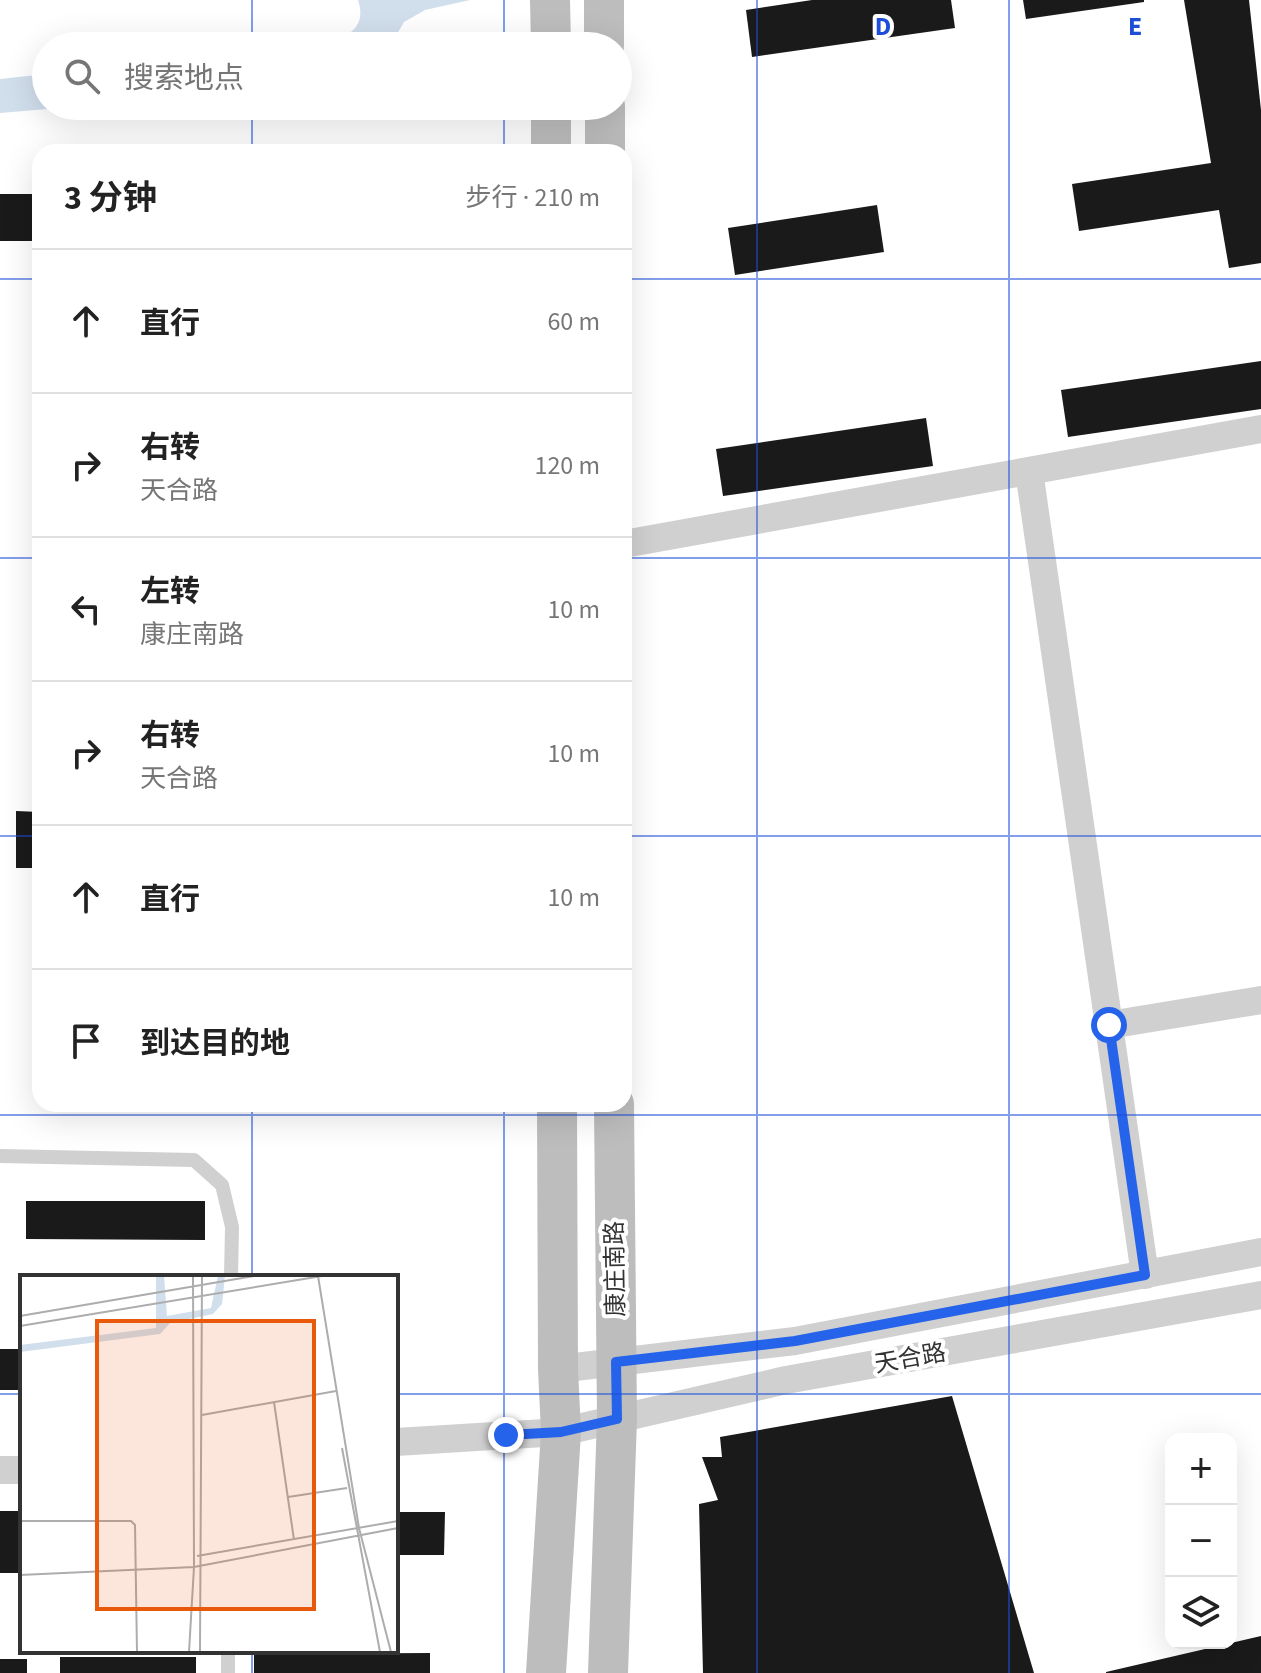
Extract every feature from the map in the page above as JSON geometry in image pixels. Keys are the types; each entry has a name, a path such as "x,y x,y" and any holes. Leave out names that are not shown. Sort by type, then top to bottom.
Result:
{"main road":[{"path":"550,0 551,32"},
{"path":"604,0 604,32"},
{"path":"551,120 551,144"},
{"path":"605,120 605,144"},
{"path":"546,1673 561,1432 557,1112"},
{"name":"康庄南路","path":"608,1673 617,1419 614,1112"}],"street":[{"path":"632,543 1261,429"},
{"path":"1029,471 1145,1275"},
{"path":"1109,1025 1261,1000"},
{"name":"天合路","path":"558,1369 795,1341 1261,1252"},
{"name":"天合路","path":"398,1442 561,1432 786,1380 1261,1295"}],"lane":[{"path":"0,1156 194,1160 222,1185 232,1227 231,1275"}],"water":[{"path":"358,0 470,0 425,10 404,22 398,32 350,32 359,21"},
{"path":"32,76 32,110 0,113 0,79"}],"building":[{"path":"812,0 951,0 955,28 752,57 746,10"},
{"path":"1023,0 1144,0 1144,2 1026,19"},
{"path":"1184,0 1249,0 1261,110 1261,263 1229,268 1219,210 1079,231 1072,184 1211,163"},
{"path":"0,194 32,194 32,241 0,241"},
{"path":"877,205 884,252 735,275 728,228"},
{"path":"1261,361 1261,409 1068,437 1061,390"},
{"path":"926,418 933,466 723,496 716,449"},
{"path":"16,811 32,812 32,868 16,868"},
{"path":"26,1201 205,1201 205,1240 26,1239"},
{"path":"0,1349 20,1349 20,1390 0,1390"},
{"path":"952,1396 1034,1673 703,1673 699,1504 718,1500 702,1457 722,1457 720,1437"},
{"path":"0,1511 20,1511 20,1573 0,1573"},
{"path":"398,1512 445,1512 444,1555 398,1555"},
{"path":"1261,1636 1261,1673 1106,1673 1205,1649 1237,1649 1237,1642"},
{"path":"430,1653 430,1673 254,1673 254,1654"},
{"path":"60,1657 196,1657 196,1673 60,1673"},
{"path":"0,1659 27,1659 27,1673 0,1673"}],"route":[{"path":"506,1435 561,1432 617,1419 616,1362 795,1341 1145,1275 1109,1025"}]}
